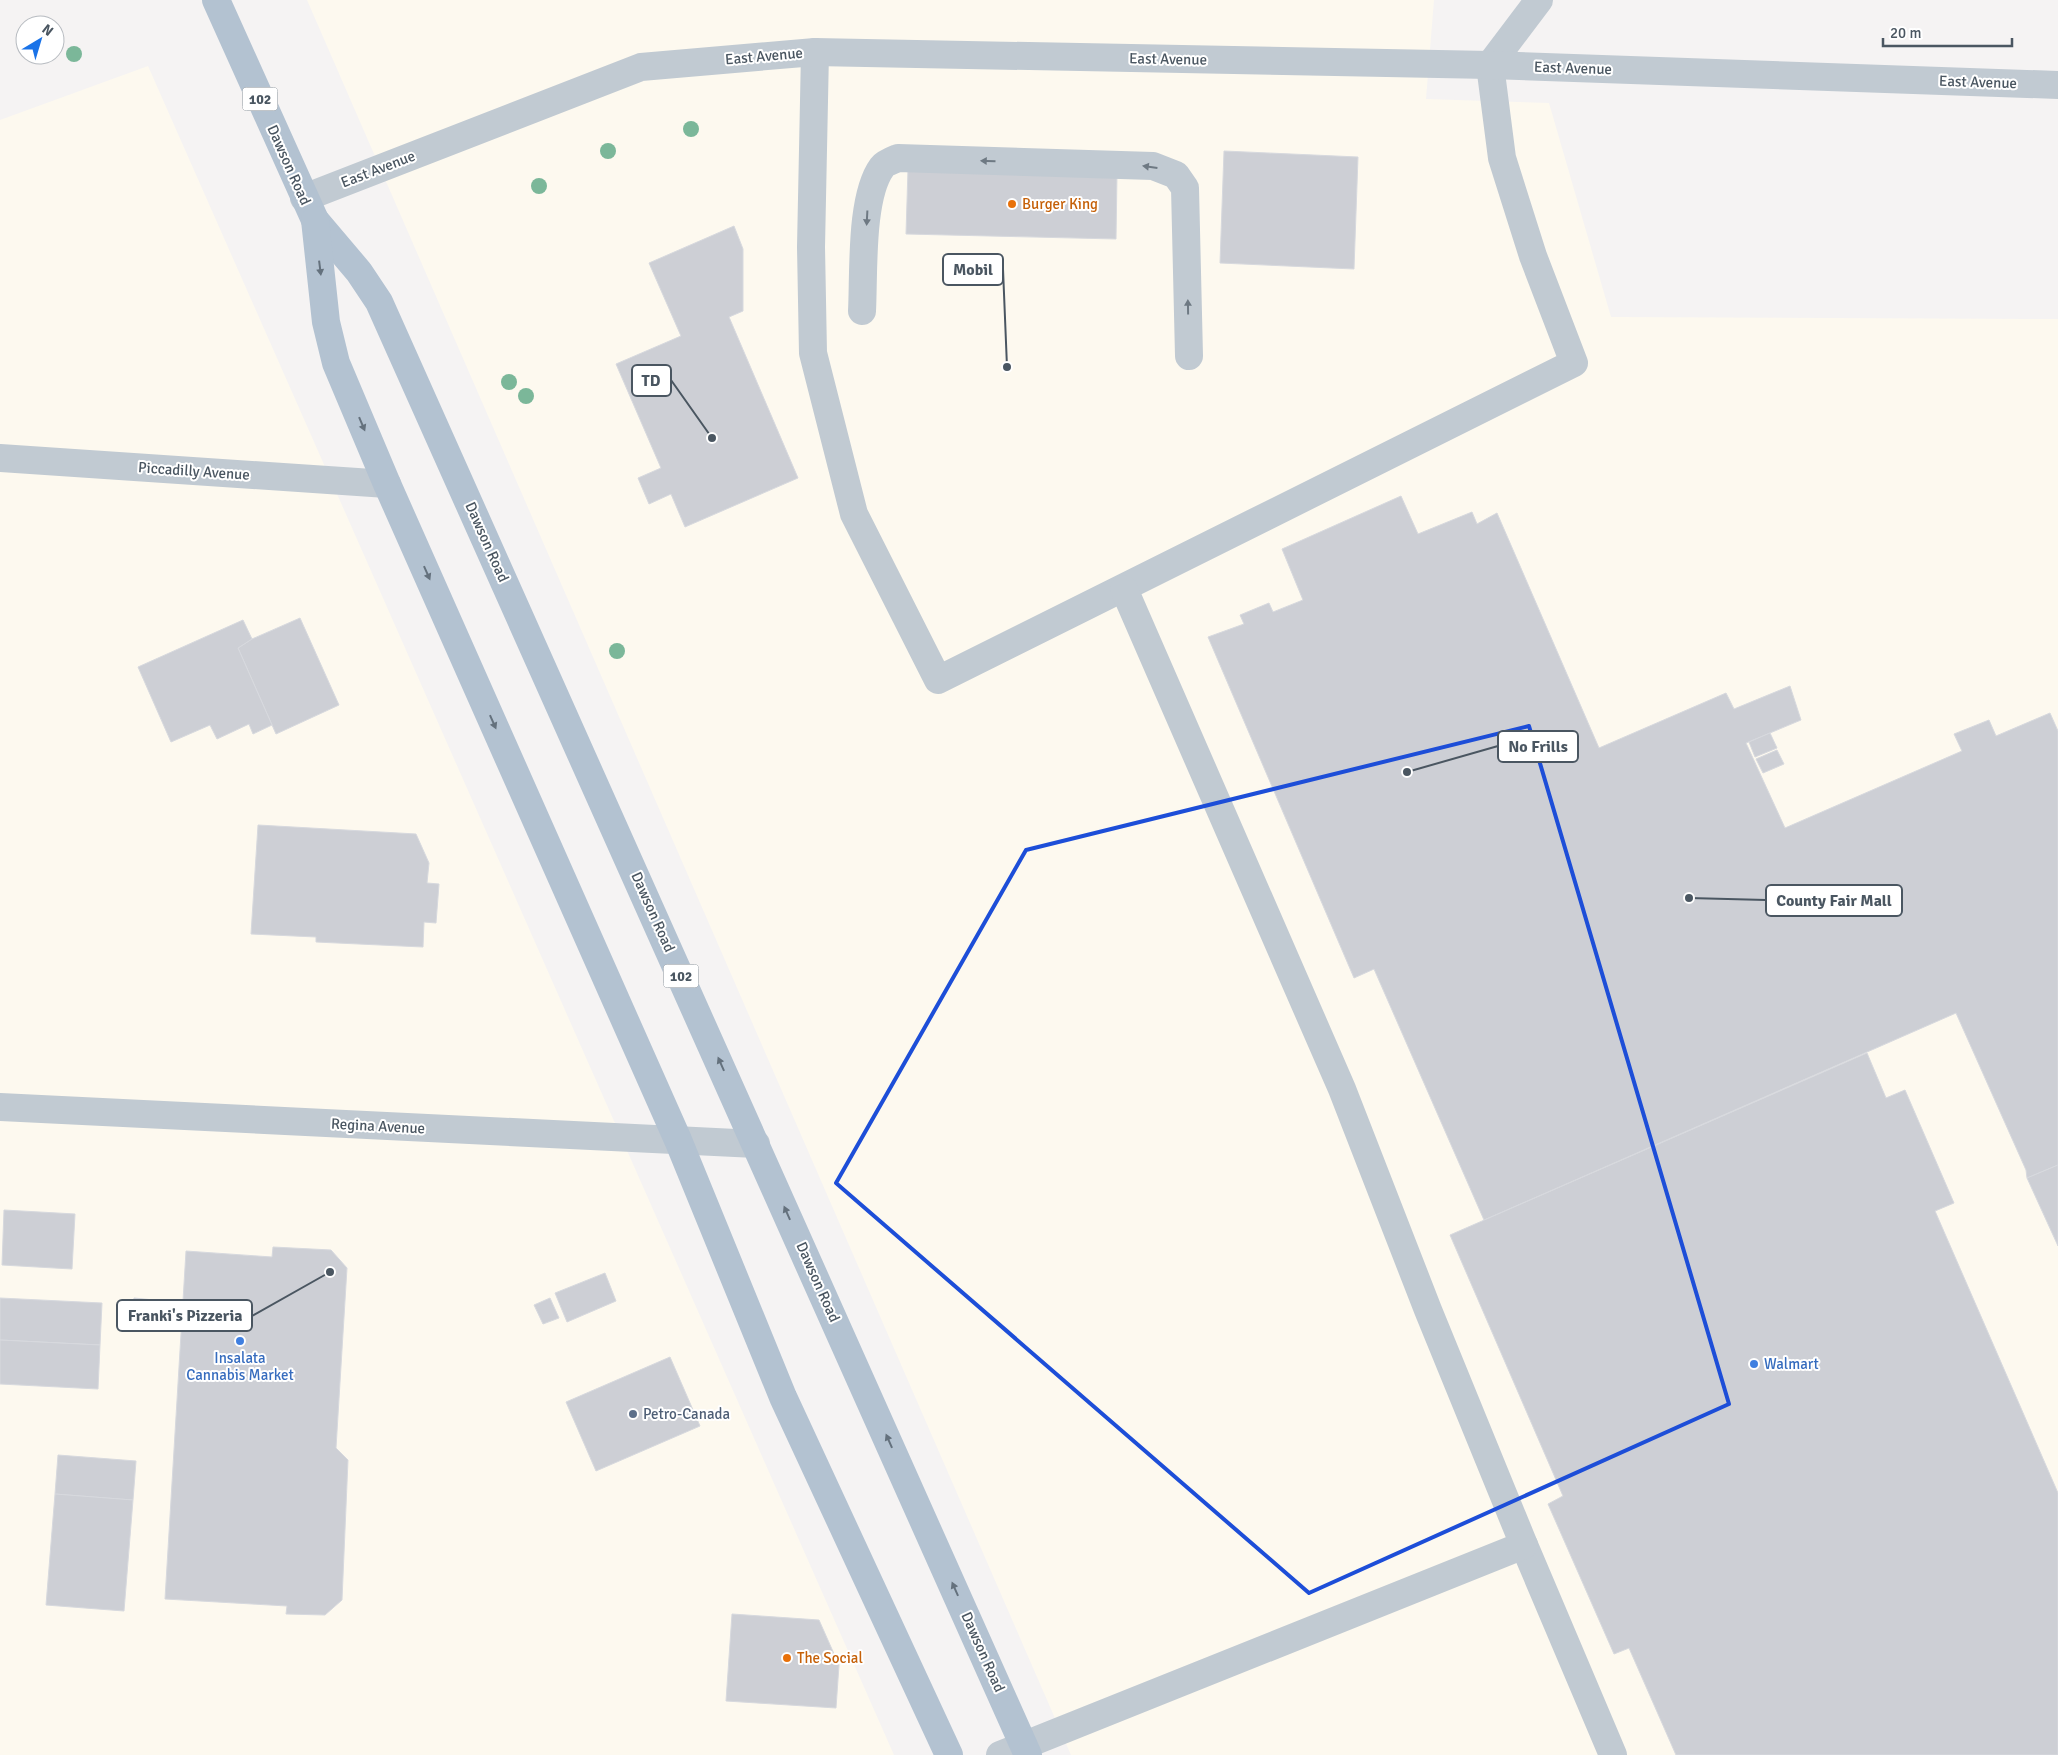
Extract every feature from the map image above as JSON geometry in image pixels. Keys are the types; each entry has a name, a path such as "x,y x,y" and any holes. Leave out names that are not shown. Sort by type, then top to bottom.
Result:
{"main road":[{"name":"Dawson Road","path":"216,0 309,209 359,272 380,302 756,1144 1017,1752"},
{"name":"Dawson Road","path":"309,209 326,322 336,363 678,1140 783,1397 949,1755"}],"street":[{"path":"815,52 811,247 813,353 854,514 938,680 1124,589 1574,363 1533,256 1502,158 1490,65 1539,0"},
{"name":"East Avenue","path":"309,209 641,67 815,52 1490,65 2058,84"},
{"path":"862,311 868,205 874,184 883,165 898,158 1153,166 1176,175 1185,188 1189,356"},
{"name":"Piccadilly Avenue","path":"0,458 388,484"},
{"path":"1124,589 1335,1072 1428,1310 1524,1545 1613,1755"},
{"name":"Regina Avenue","path":"0,1107 756,1144"},
{"path":"1017,1752 1524,1545"}],"highlighted area":[{"path":"1529,726 1729,1404 1309,1593 836,1183 1026,850"}],"shaded area":[{"path":"307,0 1434,0 1426,99 1549,103 1611,317 2058,319 2058,1755 1071,1755"},
{"path":"148,66 894,1755 0,1755 0,120"}],"building":[{"path":"1224,151 1358,157 1354,269 1220,263"},
{"name":"Burger King","path":"908,169 1117,173 1116,239 906,234"},
{"path":"734,226 743,249 743,311 729,317 798,478 685,527 671,494 649,504 638,478 661,468 616,364 681,336 649,263"},
{"path":"1401,496 1418,534 1472,512 1477,524 1497,513 1599,748 1726,693 1734,709 1790,686 1801,720 1746,743 1785,828 1962,751 1954,734 1989,720 1996,736 2050,713 2058,731 2058,1165 2027,1178 2026,1170 1956,1013 1484,1220 1374,969 1354,978 1208,637 1244,624 1240,615 1269,603 1273,612 1303,600 1282,549"},
{"path":"300,618 339,705 276,734 238,648 252,639"},
{"path":"243,620 252,639 238,648 272,725 253,734 249,724 217,739 210,725 171,742 138,667"},
{"path":"1770,733 1777,748 1755,757 1749,742"},
{"path":"1777,750 1784,764 1763,773 1756,759"},
{"path":"258,825 416,834 429,863 427,883 439,884 436,923 424,922 423,947 316,942 316,937 251,934"},
{"name":"Walmart","path":"1867,1053 1886,1098 1905,1090 1954,1203 1935,1211 2058,1493 2058,1755 1676,1755 1629,1648 1614,1654 1548,1504 1563,1496 1450,1235"},
{"path":"2058,1165 2058,1246 2027,1178"},
{"path":"4,1210 75,1214 72,1269 2,1265"},
{"path":"273,1247 331,1250 347,1268 336,1448 348,1460 342,1600 325,1615 286,1614 287,1606 165,1599 186,1251 272,1257"},
{"path":"605,1273 616,1301 567,1322 555,1293"},
{"path":"0,1298 102,1303 100,1345 0,1340"},
{"path":"134,1298 154,1300 152,1319 132,1317"},
{"path":"550,1298 559,1318 543,1324 534,1305"},
{"path":"0,1340 100,1345 98,1389 0,1384"},
{"name":"Petro-Canada","path":"670,1357 700,1426 596,1471 566,1402"},
{"path":"58,1455 136,1461 133,1500 55,1494"},
{"path":"55,1494 133,1500 124,1611 46,1605"},
{"path":"732,1614 819,1620 839,1665 836,1708 726,1701"}],"place":[{"name":"Burger King","path":"1012,204"},
{"name":"Mobil","path":"1007,367"},
{"name":"TD","path":"712,438"},
{"name":"No Frills","path":"1407,772"},
{"name":"County Fair Mall","path":"1689,898"},
{"name":"Franki's Pizzeria","path":"330,1272"},
{"name":"Insalata Cannabis Market","path":"240,1341"},
{"name":"Walmart","path":"1754,1364"},
{"name":"Petro-Canada","path":"633,1414"},
{"name":"The Social","path":"787,1658"}]}
